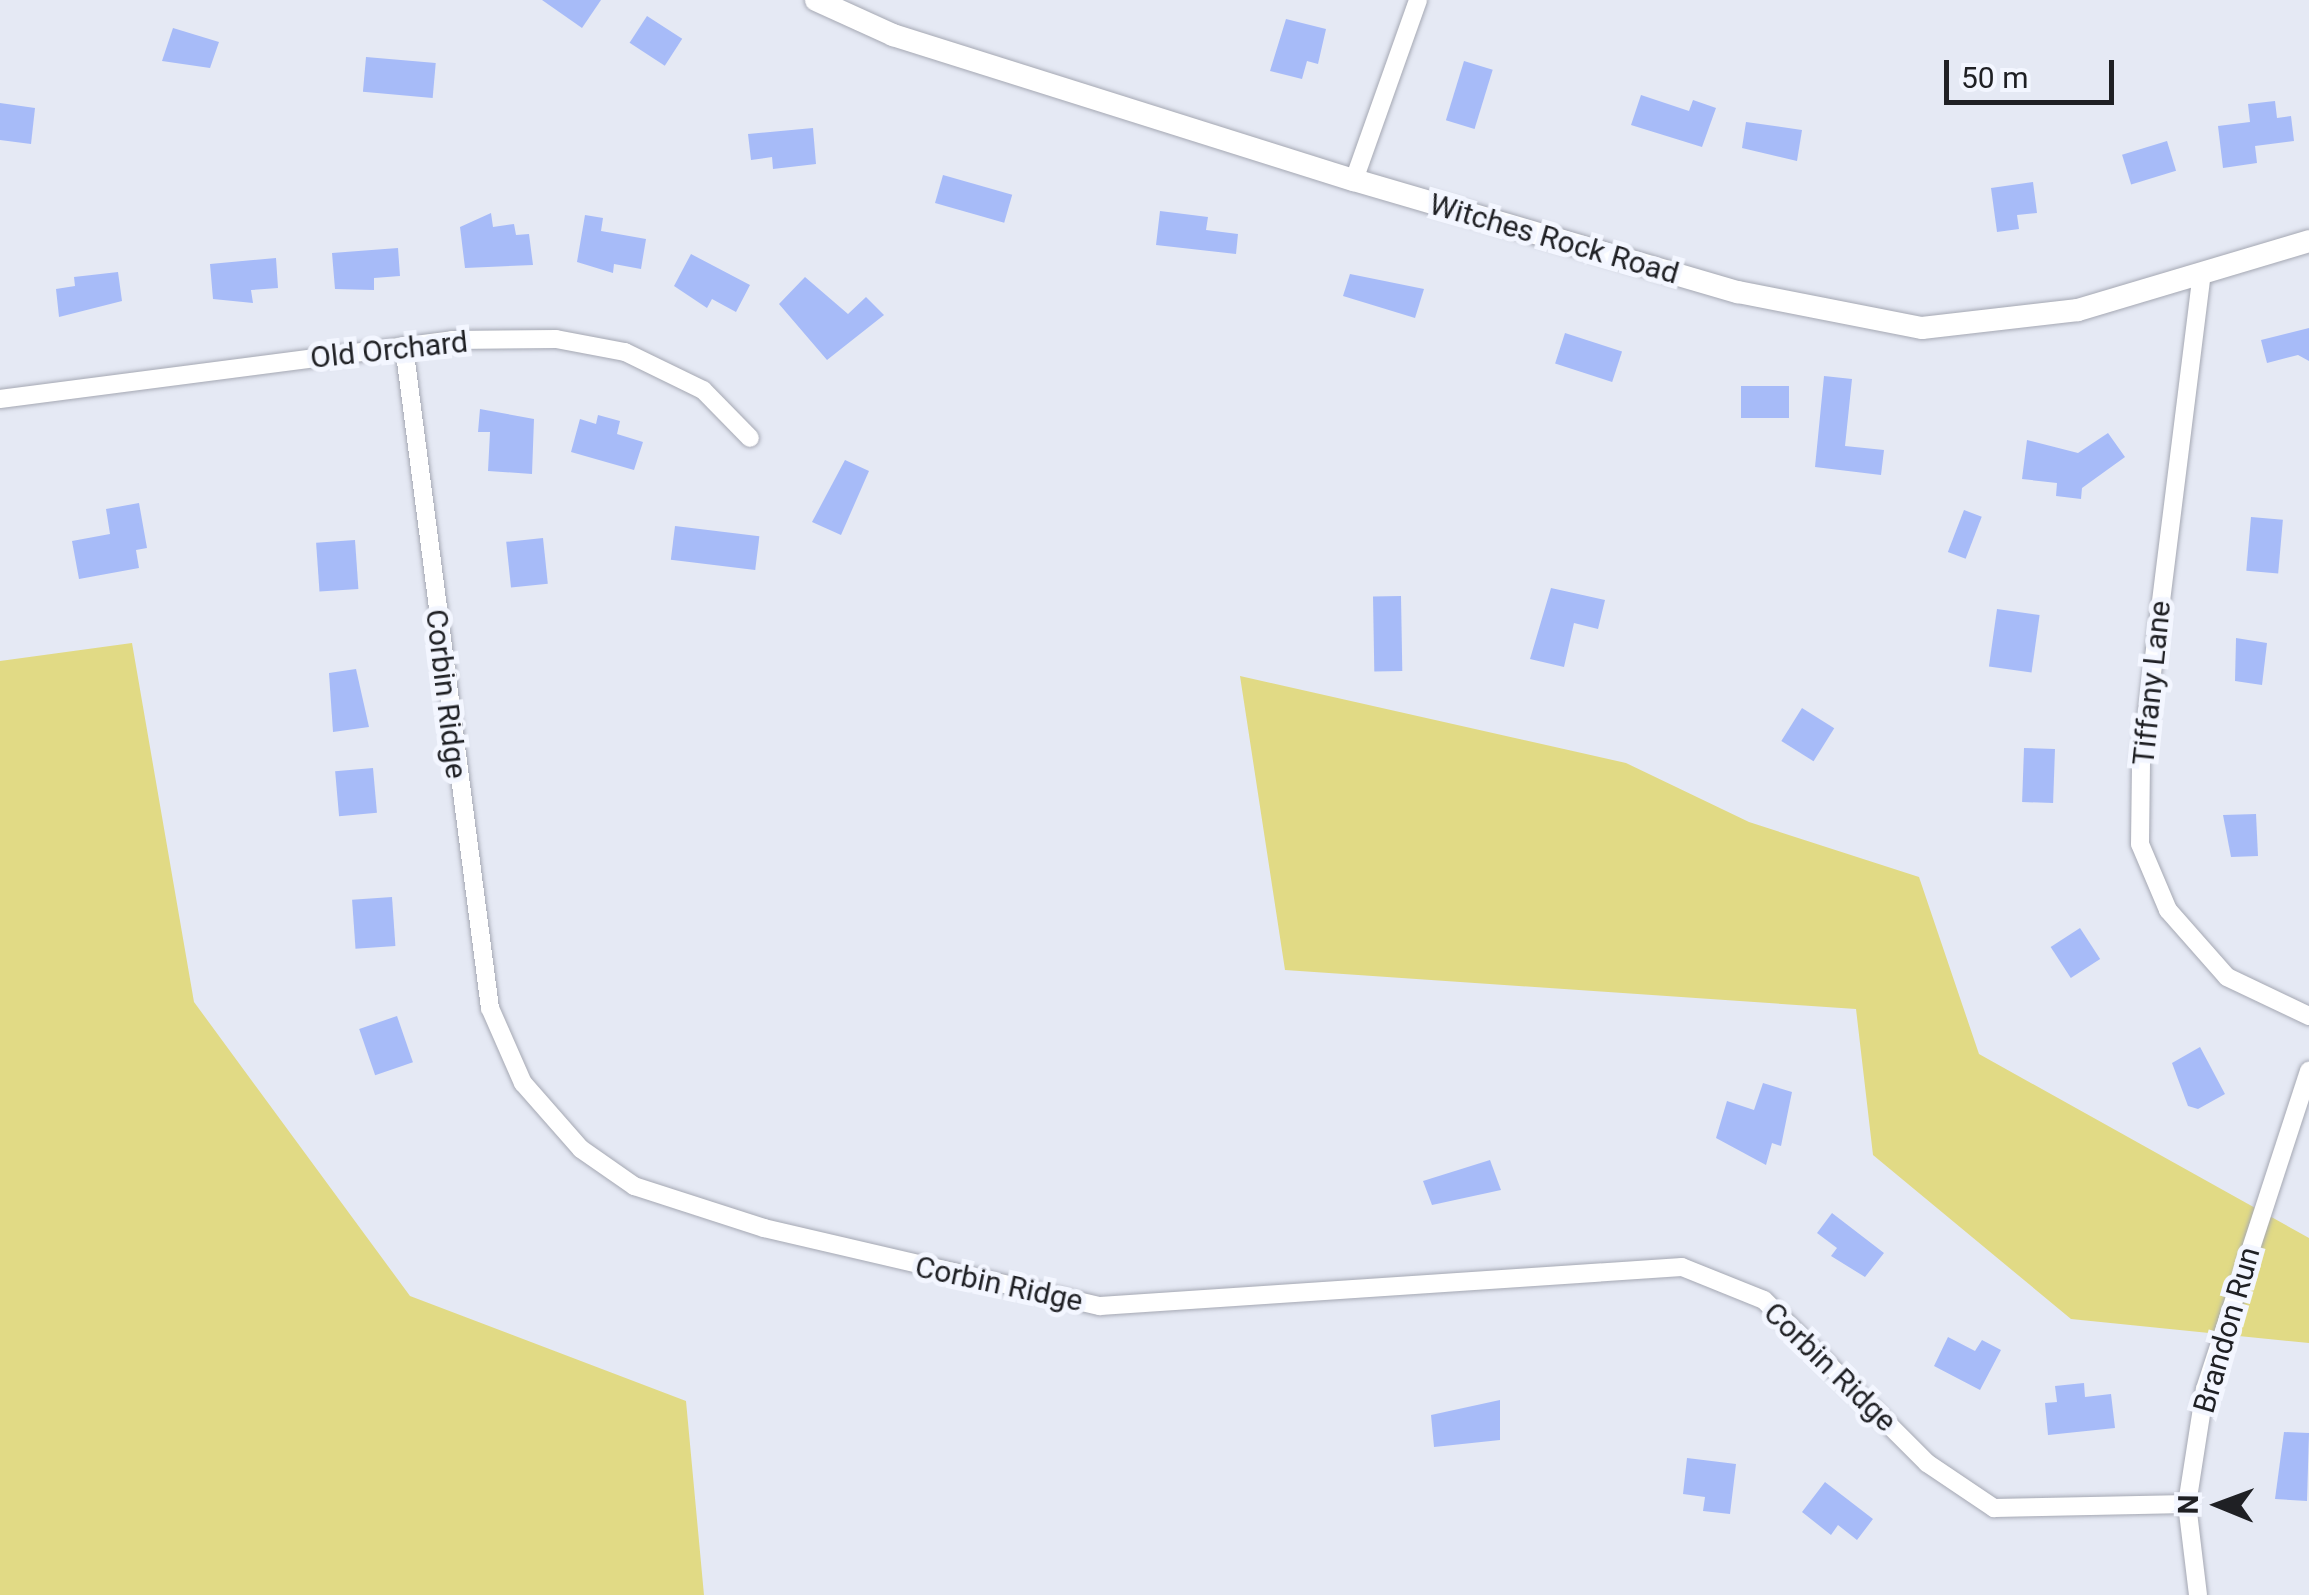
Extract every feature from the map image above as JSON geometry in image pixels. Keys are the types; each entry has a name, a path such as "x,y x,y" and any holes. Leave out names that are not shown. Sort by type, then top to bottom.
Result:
{"street":[{"name":"Witches Rock Road","path":"816,0 893,35 1354,180 1738,292 1922,328 2078,310 2309,242"},
{"path":"1354,180 1418,0"},
{"name":"Tiffany Lane","path":"2202,272 2141,763 2140,844 2168,910 2227,977 2309,1016"},
{"name":"Old Orchard","path":"0,398 404,346 556,339 625,352 703,390 750,438"},
{"name":"Corbin Ridge","path":"404,346 490,1008 522,1083 581,1149 634,1186 783,1233 1100,1306 1682,1266 1764,1300 1928,1463 1994,1508 2187,1504"},
{"name":"Brandon Run","path":"2198,1595 2187,1504 2205,1389 2309,1071"}],"shaded area":[{"path":"132,643 194,1002 410,1296 686,1401 704,1595 0,1595 0,661"},
{"path":"1240,676 1626,763 1749,822 1919,877 1979,1054 2309,1238 2309,1343 2071,1319 1873,1155 1856,1009 1285,970"}],"building":[{"path":"542,0 601,0 582,28"},
{"path":"647,16 682,39 665,66 630,43"},
{"path":"1286,19 1326,29 1318,64 1307,61 1302,79 1270,71"},
{"path":"173,28 219,42 210,68 162,61"},
{"path":"366,57 436,63 433,98 363,92"},
{"path":"1464,61 1493,70 1475,129 1446,120"},
{"path":"1641,95 1689,111 1693,100 1716,108 1702,147 1631,125"},
{"path":"2275,101 2277,118 2291,116 2294,141 2255,146 2257,163 2223,168 2218,126 2250,122 2248,104"},
{"path":"0,103 35,108 31,144 0,140"},
{"path":"1746,122 1802,130 1797,161 1742,148"},
{"path":"813,128 816,164 773,169 772,157 751,160 748,134"},
{"path":"2167,141 2176,171 2131,184 2122,155"},
{"path":"943,175 1012,195 1004,223 935,203"},
{"path":"2033,182 2037,213 2017,215 2019,229 1997,232 1991,188"},
{"path":"1160,211 1208,217 1206,230 1238,234 1236,254 1156,245"},
{"path":"491,213 493,227 514,224 516,235 529,234 533,265 465,268 460,227"},
{"path":"585,215 603,218 601,231 646,239 641,269 614,264 613,273 577,262"},
{"path":"398,248 400,276 374,278 374,290 335,289 332,253"},
{"path":"691,254 750,285 736,312 712,299 707,308 674,286"},
{"path":"276,258 278,288 251,290 253,303 213,299 210,264"},
{"path":"118,272 122,301 59,317 56,289 75,286 74,277"},
{"path":"1350,274 1424,289 1415,318 1343,296"},
{"path":"805,277 848,314 866,297 884,315 827,360 779,304"},
{"path":"2309,328 2309,361 2298,355 2267,363 2261,340"},
{"path":"1565,333 1622,352 1612,382 1555,363"},
{"path":"1824,376 1852,379 1845,446 1884,450 1881,475 1815,467"},
{"path":"1741,386 1789,386 1789,418 1741,418"},
{"path":"480,409 534,419 532,474 488,471 490,432 478,432"},
{"path":"598,415 620,421 617,434 643,442 634,470 571,452 580,419 596,424"},
{"path":"2108,433 2125,457 2082,488 2081,499 2056,496 2057,483 2022,479 2027,440 2078,453"},
{"path":"845,460 869,471 841,535 812,522"},
{"path":"139,503 147,548 136,550 139,568 79,579 72,541 110,534 106,509"},
{"path":"1964,510 1982,517 1966,559 1948,552"},
{"path":"2251,517 2283,520 2278,574 2246,571"},
{"path":"675,526 759,536 755,570 671,560"},
{"path":"543,538 548,584 511,588 506,542"},
{"path":"355,540 358,589 320,592 316,543"},
{"path":"1551,588 1605,600 1598,629 1574,623 1564,667 1530,659"},
{"path":"1373,596 1401,596 1402,671 1374,671"},
{"path":"1997,609 2040,615 2032,672 1989,666"},
{"path":"2236,638 2267,643 2262,685 2235,681"},
{"path":"356,669 369,727 333,732 329,673"},
{"path":"1802,708 1834,728 1814,761 1781,741"},
{"path":"2024,748 2055,749 2053,803 2022,802"},
{"path":"373,768 377,813 339,816 335,771"},
{"path":"2256,814 2258,856 2231,857 2223,815"},
{"path":"392,897 395,946 356,949 352,900"},
{"path":"2080,928 2100,959 2071,978 2051,947"},
{"path":"397,1016 413,1062 375,1075 359,1029"},
{"path":"2200,1047 2225,1094 2198,1109 2188,1106 2172,1063"},
{"path":"1763,1083 1792,1092 1781,1146 1772,1143 1766,1165 1716,1138 1727,1101 1754,1110"},
{"path":"1490,1160 1501,1190 1432,1205 1423,1181"},
{"path":"1832,1213 1884,1253 1865,1277 1831,1256 1837,1248 1817,1233"},
{"path":"1948,1337 1975,1351 1982,1340 2001,1350 1980,1390 1934,1366"},
{"path":"2084,1383 2085,1397 2111,1394 2115,1428 2048,1435 2045,1403 2057,1402 2055,1386"},
{"path":"1500,1400 1500,1440 1434,1447 1431,1415"},
{"path":"2284,1432 2309,1433 2307,1501 2275,1499"},
{"path":"1687,1458 1736,1464 1730,1514 1703,1511 1705,1497 1683,1494"},
{"path":"1825,1482 1873,1519 1857,1540 1838,1525 1831,1535 1802,1512"}]}
